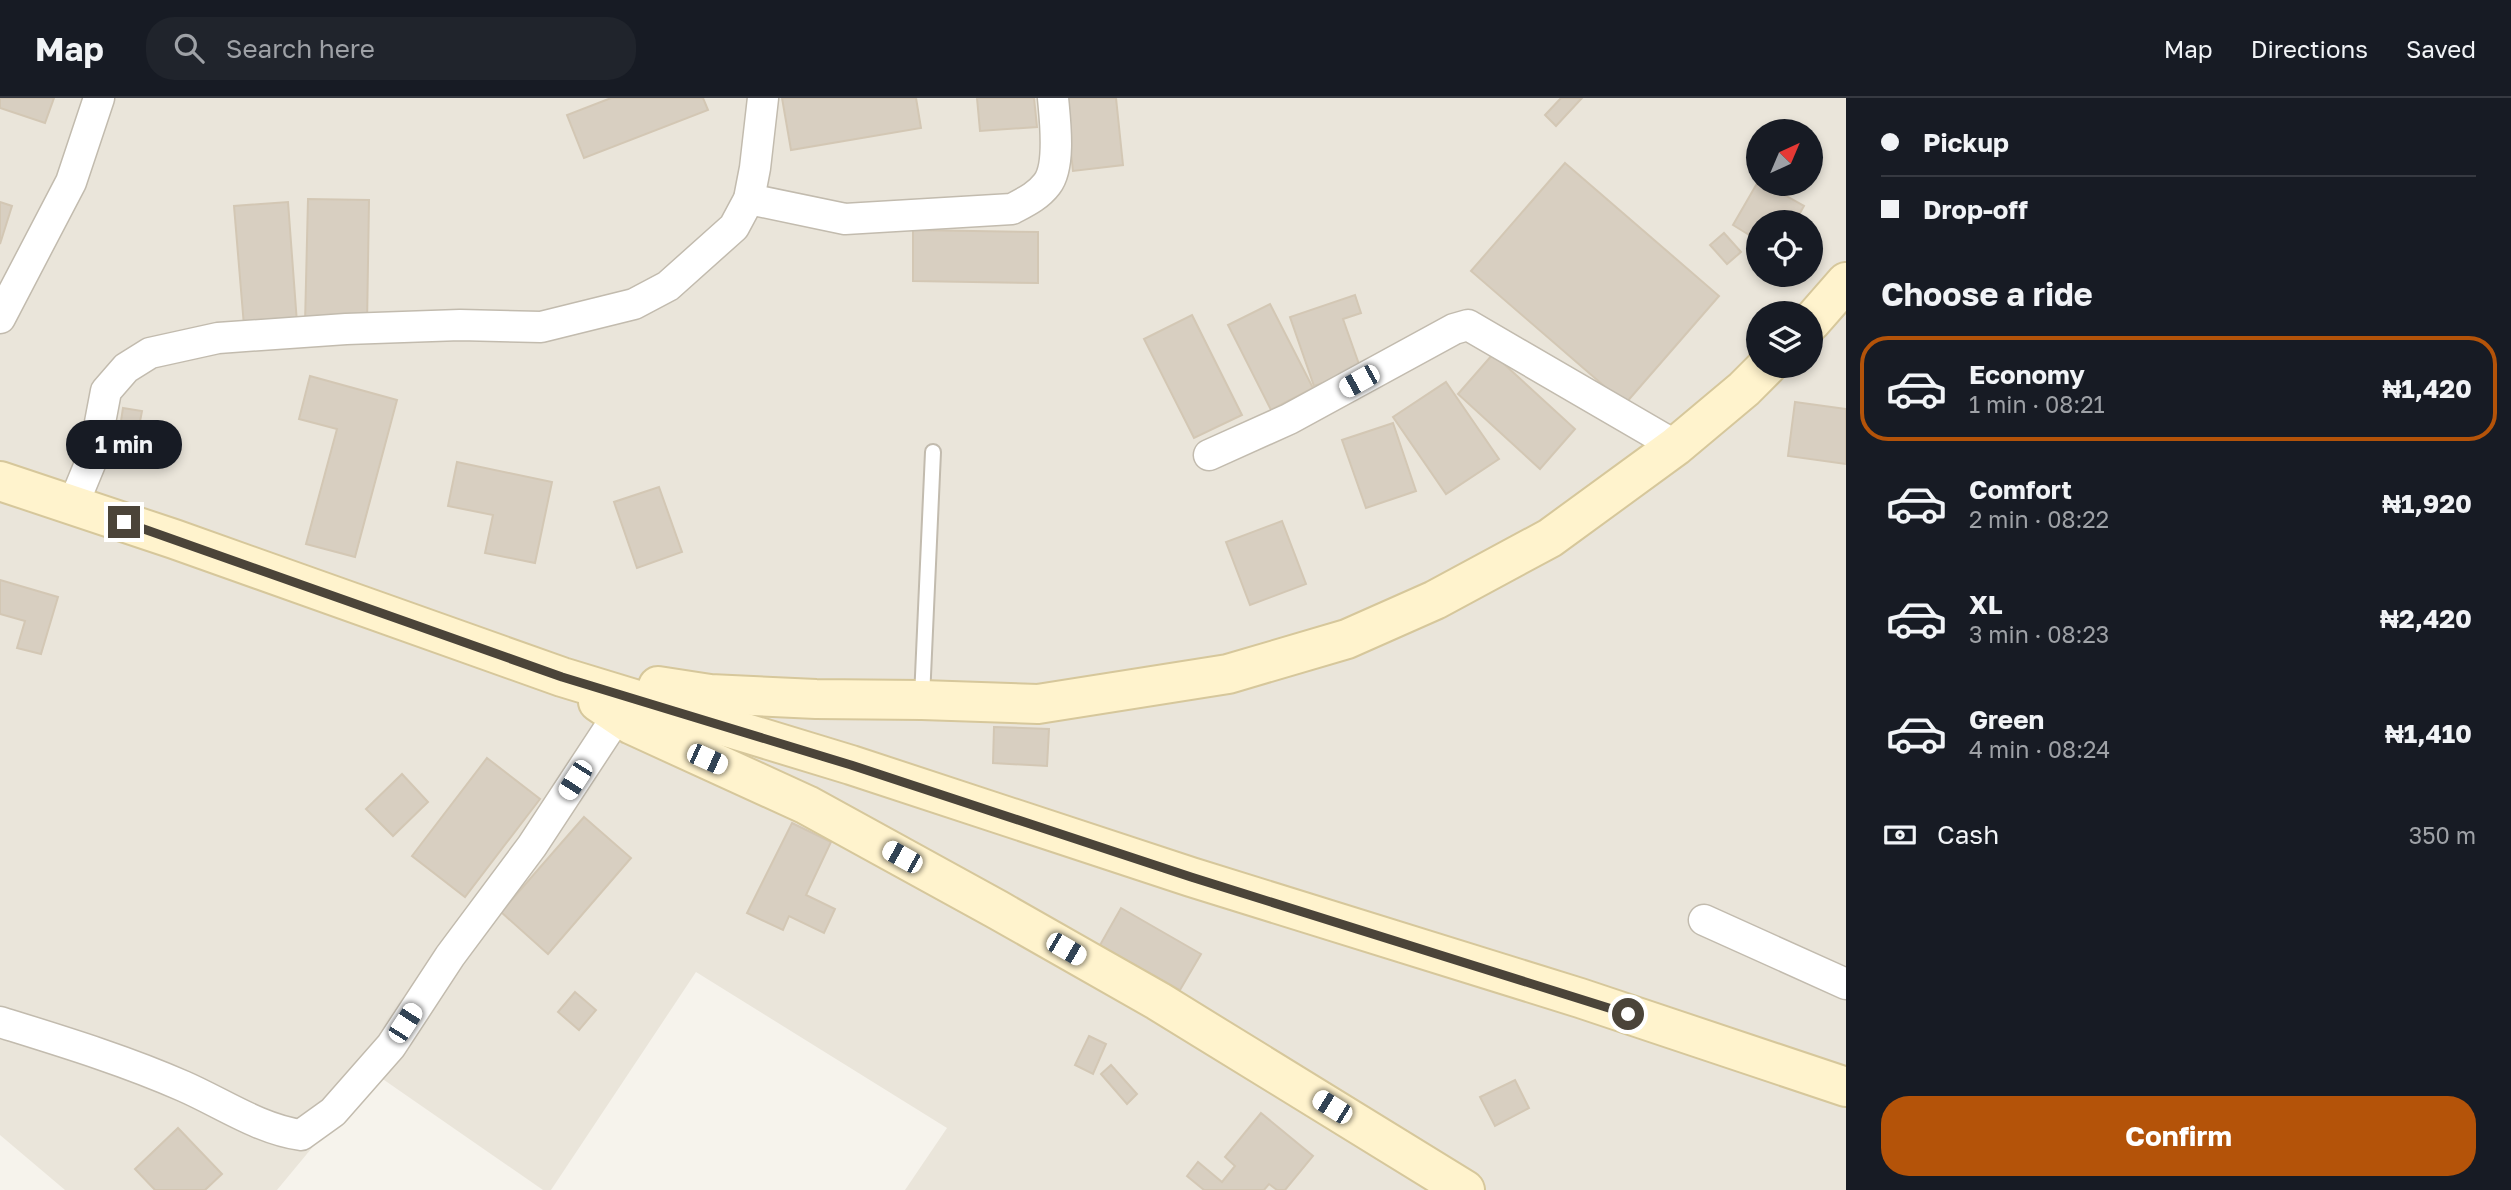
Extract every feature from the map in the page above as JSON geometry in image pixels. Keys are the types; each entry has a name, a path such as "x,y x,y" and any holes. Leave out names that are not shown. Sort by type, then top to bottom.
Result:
{"main road":[{"path":"1823,308 1846,282"},
{"path":"562,677 642,684 710,694 1038,704 1228,674 1348,639 1435,600 1550,538 1676,446 1755,378"},
{"path":"0,481 174,538 562,677 851,765 1191,877 1580,998 1846,1087"},
{"path":"562,677 632,725 807,805 1009,916 1158,1001 1465,1190"}],"street":[{"path":"0,318 71,182 99,98"},
{"path":"73,505 94,454 106,391 125,368 150,353 218,338 346,329 460,325 541,327 634,304 668,286 734,227 749,199 763,98"},
{"path":"749,199 845,219 1012,209 1035,196 1049,182 1056,148 1053,98"},
{"path":"1209,455 1289,419 1454,329 1468,325 1676,446"},
{"path":"0,1022 68,1043 181,1085 278,1132 301,1135 333,1111 391,1046 450,956 532,846 618,715"},
{"path":"1704,920 1846,984"}],"lane":[{"path":"922,700 933,452"}],"shaded area":[{"path":"0,98 1846,98 1846,1190 905,1190 947,1128 696,972 551,1190 543,1190 374,1073 277,1190 65,1190 0,1135"}],"building":[{"path":"0,98 54,98 45,123 0,108"},
{"path":"611,98 703,98 708,110 584,158 567,115"},
{"path":"782,98 916,98 921,128 791,150"},
{"path":"977,98 1034,98 1037,127 980,131"},
{"path":"1065,98 1116,98 1123,165 1073,171"},
{"path":"1561,98 1582,98 1556,126 1545,115"},
{"path":"1565,163 1719,296 1625,404 1471,271"},
{"path":"1750,196 1786,196 1804,206 1802,210 1746,210 1746,233 1733,225"},
{"path":"308,199 369,200 367,326 305,324"},
{"path":"0,202 12,206 0,244"},
{"path":"288,202 297,323 244,326 234,206"},
{"path":"913,230 1038,232 1038,283 913,281"},
{"path":"1724,233 1741,252 1727,264 1710,245"},
{"path":"1355,295 1361,313 1343,319 1361,370 1314,386 1290,317"},
{"path":"1270,304 1313,388 1271,410 1228,325"},
{"path":"1192,315 1242,415 1194,438 1144,339"},
{"path":"1493,354 1575,429 1540,469 1458,394"},
{"path":"310,376 397,400 355,557 306,544 337,429 299,419"},
{"path":"1446,382 1499,459 1446,494 1393,417"},
{"path":"1795,402 1846,409 1846,464 1788,456"},
{"path":"123,408 142,411 137,437 119,434"},
{"path":"1393,423 1416,491 1366,508 1342,440"},
{"path":"457,462 552,482 535,563 485,553 493,515 448,506"},
{"path":"659,487 682,552 637,568 614,502"},
{"path":"1282,521 1306,584 1250,605 1226,542"},
{"path":"0,580 58,597 41,654 17,648 25,621 0,614"},
{"path":"994,727 1049,729 1047,766 993,763"},
{"path":"487,758 540,799 465,897 412,856"},
{"path":"402,774 428,802 393,836 366,809"},
{"path":"584,817 631,858 548,954 501,912"},
{"path":"792,823 831,842 806,895 835,909 824,933 789,916 783,930 747,913"},
{"path":"1121,908 1201,954 1180,990 1100,945"},
{"path":"575,992 596,1010 579,1030 558,1012"},
{"path":"1089,1036 1106,1044 1093,1074 1075,1065"},
{"path":"1111,1065 1137,1094 1127,1104 1101,1074"},
{"path":"1515,1080 1529,1108 1495,1126 1480,1097"},
{"path":"1261,1113 1313,1156 1285,1190 1277,1190 1269,1184 1264,1190 1204,1190 1187,1176 1198,1162 1222,1182 1235,1166 1225,1157"},
{"path":"178,1128 222,1174 205,1190 155,1190 135,1169"}],"route":[{"path":"124,522 562,677 851,765 1191,877 1628,1014"}]}
